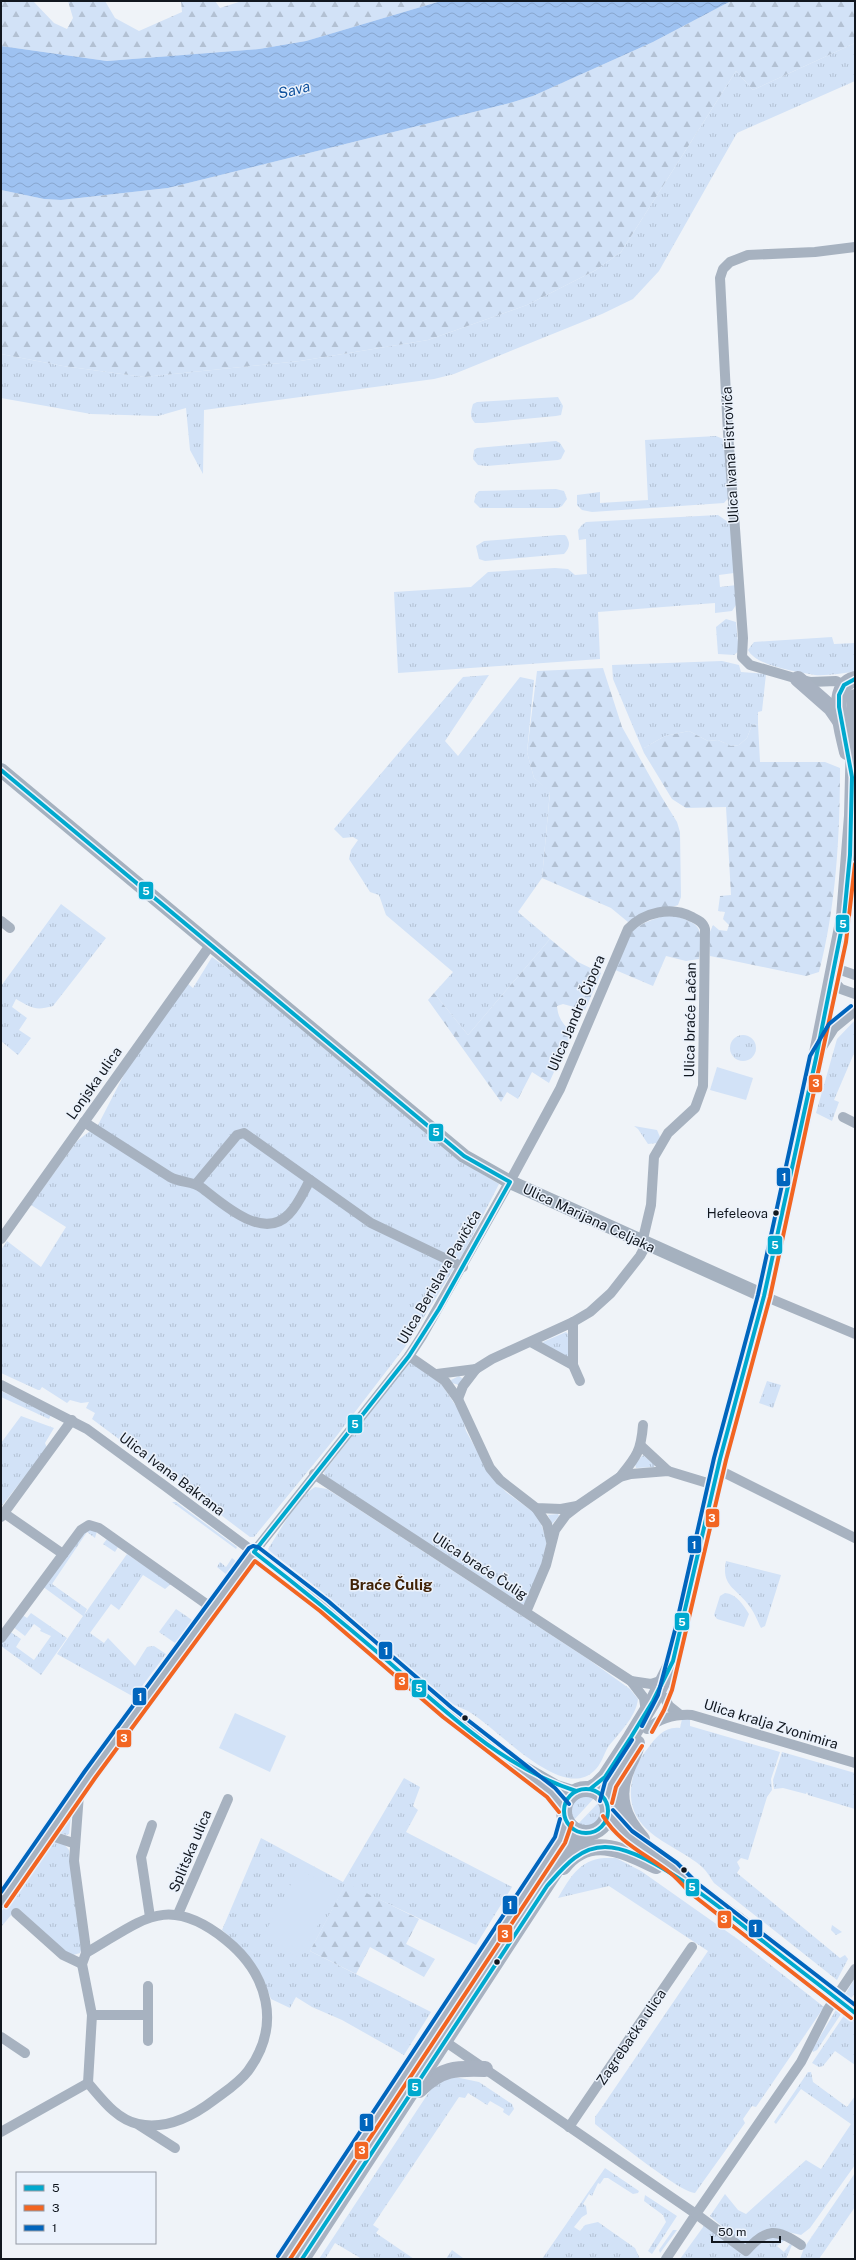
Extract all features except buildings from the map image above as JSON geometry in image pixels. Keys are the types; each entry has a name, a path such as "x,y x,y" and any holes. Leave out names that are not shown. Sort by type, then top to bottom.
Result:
{"main road":[{"path":"798,679 831,708 842,723"},
{"path":"655,1860 629,1822 622,1803 622,1781 667,1674 681,1631 717,1469 764,1296 816,1058 847,894 854,754 854,699 850,682"},
{"path":"850,682 839,695 842,723 852,777"},
{"name":"Ulica Marijana Celjaka","path":"1,770 464,1156 510,1182 644,1244 764,1296"},
{"path":"283,2259 560,1840 568,1798 597,1785 605,1776 664,1697 667,1674"},
{"path":"302,2259 547,1886 574,1842 582,1835 592,1832 604,1824 610,1785 637,1743"},
{"path":"583,1790 597,1791 616,1826 677,1880 693,1887 739,1921 855,2013"},
{"path":"565,1815 575,1830 592,1832 617,1838 655,1860"},
{"path":"547,1886 574,1857 591,1848 606,1847 623,1850 655,1860"},
{"path":"408,2098 427,2081 443,2072 457,2069 485,2069"}],"street":[{"name":"Ulica Ivana Fistrovića","path":"850,682 811,682 798,679 750,665 742,657 743,638 728,434 720,278 723,269 730,262 748,255 815,252 855,247"},
{"name":"Ulica Jandre Čipora","path":"510,1182 563,1083 628,929 644,918 668,911 684,913 703,924"},
{"path":"1,921 10,928"},
{"name":"Ulica braće Lačan","path":"476,1369 492,1359 573,1322 590,1312 611,1293 640,1256 644,1244 651,1205 654,1157 668,1133 695,1108 703,1086 706,965 703,924"},
{"name":"Lonjska ulica","path":"1,1239 211,944"},
{"path":"833,974 855,975"},
{"path":"833,974 841,989 855,994"},
{"path":"816,1058 834,1028 855,1011"},
{"path":"843,1117 855,1123"},
{"path":"84,1122 177,1181 196,1184 238,1214 254,1222 270,1223 283,1219 289,1214 310,1180"},
{"path":"196,1184 242,1132 247,1134 371,1223 463,1267"},
{"name":"Ulica Berislava Pavičića","path":"1,1903 212,1608 314,1474 409,1356 440,1309 510,1182"},
{"path":"764,1296 855,1334"},
{"path":"573,1322 573,1365 580,1381"},
{"path":"531,1342 573,1365"},
{"path":"409,1356 445,1381 458,1399 490,1468 500,1480 536,1508 547,1524 551,1541"},
{"path":"437,1374 476,1369"},
{"path":"458,1399 463,1386 476,1369"},
{"name":"Ulica Ivana Bakrana","path":"1,1385 87,1428 324,1606 452,1717 509,1759"},
{"path":"62,1554 2,1515 72,1420"},
{"path":"526,1612 546,1565 551,1541 561,1521 579,1505 620,1477 638,1454 642,1446 644,1425"},
{"path":"642,1446 668,1471"},
{"path":"717,1469 855,1538"},
{"path":"620,1477 644,1472 668,1471 714,1485"},
{"name":"Ulica braće Čulig","path":"314,1474 631,1681 644,1698 646,1722"},
{"path":"536,1508 561,1509 579,1505"},
{"path":"1,1638 83,1527 93,1525 212,1608"},
{"name":"Ulica braće Čulig","path":"631,1681 651,1684 667,1674"},
{"path":"664,1697 669,1706 679,1714"},
{"name":"Ulica kralja Zvonimira","path":"646,1722 679,1714 692,1715 855,1763"},
{"path":"509,1759 557,1785 583,1790"},
{"path":"509,1759 551,1793 565,1815"},
{"path":"79,1792 73,1843 86,1953 82,1964 92,2015 88,2082 110,2109 175,2148"},
{"name":"Splitska ulica","path":"178,1914 228,1799"},
{"name":"Splitska ulica","path":"150,1917 141,1857 152,1825"},
{"path":"49,1835 73,1843"},
{"path":"16,1913 63,1955 82,1964"},
{"path":"86,1953 150,1917 178,1914 188,1916 208,1927 244,1957 262,1987 268,2009 268,2022 262,2046 254,2062 241,2080 208,2105 182,2119 155,2125 137,2124"},
{"name":"Zagrebačka ulica","path":"569,2127 692,1947"},
{"path":"666,2259 701,2217 801,2062 828,2009 855,1969"},
{"path":"148,1986 148,2041"},
{"path":"92,2015 148,2015"},
{"path":"432,2032 701,2217 746,2251 760,2236 771,2232 788,2236 801,2245"},
{"path":"1,2037 25,2053"},
{"path":"1,2132 30,2118 88,2082"}],"green space":[{"path":"1,1 33,1 54,23 67,29 73,18 68,1 105,1 115,18 139,31 182,12 181,1 215,1 220,8 242,1 441,1 306,41 259,49 107,61 1,46"},
{"path":"731,1 855,1 855,43 753,90 736,71 621,252 596,270 527,305 428,340 300,361 144,377 63,366 1,354 1,190 44,199 61,200 168,188 510,103 533,96 653,42"},
{"path":"855,43 855,81 737,133 659,271 633,299 602,314 454,374 434,379 204,410 203,474 190,450 186,408 158,416 91,414 1,398 1,354 63,366 144,377 300,361 428,340 527,305 596,270 621,252 736,71 753,90"},
{"path":"558,397 563,406 561,415 483,423 475,423 471,416 473,404 477,402"},
{"path":"716,436 723,439 727,447 730,496 724,503 592,512 582,510 577,505 577,495 600,492 600,503 648,500 645,440"},
{"path":"556,441 560,443 565,451 561,459 558,460 487,466 478,465 473,459 474,450 477,448"},
{"path":"556,489 564,491 567,499 562,506 558,508 480,508 474,502 476,494 479,491"},
{"path":"718,515 731,524 734,573 719,575 720,587 737,585 736,605 732,611 715,613 715,603 598,612 600,659 398,673 394,592 471,587 488,572 555,568 568,569 575,575 587,574 586,539 579,540 578,530 586,522"},
{"path":"565,535 569,543 569,547 564,554 485,561 479,559 476,546 484,541"},
{"path":"726,619 736,622 739,651 734,655 718,654 716,627"},
{"path":"832,637 834,644 855,643 855,672 815,675 798,672 768,664 752,656 748,650 754,642"},
{"path":"722,661 739,665 741,672 766,674 762,711 758,712 758,724 752,725 747,738 739,745 731,746 718,740 708,741 689,731 665,736 644,748 644,753 613,679 612,665"},
{"path":"603,668 622,727 677,822 680,832 681,897 678,905 628,922 611,908 542,878 550,792 534,778 527,752 537,671"},
{"path":"489,675 445,741 458,756 520,677 534,680 527,752 534,778 550,791 542,878 518,912 550,939 468,1035 434,993 453,972 386,915 379,895 370,892 349,859 351,850 358,840 353,837 343,838 334,829 463,677"},
{"path":"758,724 760,762 825,762 840,768 836,871 825,947 819,972 806,976 710,956 709,934 713,925 719,930 727,931 729,925 723,919 725,912 718,911 720,896 731,895 726,807 686,808 672,799 644,753 644,748 665,736 689,731 708,741 718,740 731,746 739,745 747,738 752,725"},
{"path":"61,904 106,938 53,1006 34,1008 16,999 12,1007 27,1018 19,1030 31,1038 18,1055 1,1041 1,986"},
{"path":"670,914 689,921 698,928 701,939 699,959 686,961 666,956 653,986 613,969 627,938 632,932 638,927 656,918"},
{"path":"550,939 578,962 601,973 585,1010 563,1004 557,1006 558,1014 562,1021 572,1032 549,1083 532,1072 518,1099 507,1092 501,1102 428,1000 434,993 468,1035"},
{"path":"212,957 262,994 477,1171 499,1184 464,1252 408,1343 335,1438 254,1537 250,1537 181,1485 180,1481 162,1465 158,1468 92,1419 95,1413 86,1408 89,1402 81,1403 70,1400 67,1403 42,1387 38,1390 1,1373 1,1250 7,1241 41,1267 66,1227 31,1205 77,1141 98,1125 129,1065 187,983 193,988"},
{"path":"855,1020 855,1051 834,1100 839,1102 832,1121 816,1113 837,1039"},
{"path":"743,1035 753,1038 756,1048 753,1058 743,1061 733,1058 730,1048 733,1038"},
{"path":"717,1067 753,1078 746,1100 710,1090"},
{"path":"634,1126 657,1130 660,1137 657,1143 648,1144 638,1129"},
{"path":"566,1332 568,1334 568,1357 544,1345 543,1342"},
{"path":"411,1362 442,1385 462,1415 466,1431 491,1476 506,1492 536,1514 541,1524 547,1541 542,1564 525,1604 523,1605 325,1476 324,1472 408,1363"},
{"path":"459,1376 463,1379 459,1385 452,1383 451,1380"},
{"path":"767,1381 781,1385 773,1408 759,1403"},
{"path":"1,1391 51,1415 49,1419 1,1397"},
{"path":"21,1416 54,1428 45,1443 47,1448 1,1507 1,1443"},
{"path":"643,1455 655,1465 654,1467 636,1468 635,1464"},
{"path":"315,1487 327,1489 346,1501 588,1659 630,1689 638,1699 637,1706 631,1718 608,1747 594,1771 581,1778 565,1777 548,1770 531,1760 513,1747 483,1721 464,1709 452,1704 316,1587 268,1549 295,1507 308,1492"},
{"path":"172,1502 176,1502 237,1547 236,1549"},
{"path":"558,1514 559,1516 552,1524 548,1515"},
{"path":"84,1529 97,1531 95,1538 87,1532 52,1584 87,1609 84,1615 127,1554 171,1584 165,1589 143,1575 119,1610 111,1604 90,1633 104,1643 108,1638 135,1666 147,1647 154,1646 166,1654 134,1697 57,1654 83,1616 42,1586"},
{"path":"107,1539 118,1547 115,1552 103,1544"},
{"path":"232,1558 237,1562 227,1575 217,1567 220,1562 226,1567"},
{"path":"726,1561 781,1575 765,1626 761,1628 749,1606 727,1581 725,1576"},
{"path":"725,1593 733,1595 749,1614 744,1627 717,1619 714,1615 720,1596"},
{"path":"176,1609 192,1620 175,1643 159,1632"},
{"path":"31,1613 67,1638 41,1675 1,1646 1,1642 9,1631 21,1639 16,1647 34,1660 51,1636 40,1631 41,1629 34,1624 25,1636 12,1626 21,1614 27,1618"},
{"path":"235,1713 286,1736 270,1772 219,1748"},
{"path":"682,1719 690,1719 690,1726 780,1752 771,1779 772,1790 767,1797 748,1860 741,1858 737,1862 740,1868 737,1873 840,1958 845,1955 848,1959 837,1980 714,1883 701,1866 655,1836 637,1817 632,1804 631,1789 638,1762 661,1733 670,1729 680,1728"},
{"path":"782,1752 855,1773 855,1809 808,1795 807,1792 806,1794 783,1788 774,1789 773,1780"},
{"path":"404,1778 420,1787 413,1806 418,1810 406,1832 512,1887 476,1945 346,1884 310,1951 431,2012 404,2055 342,2020 312,2007 296,1997 290,2008 271,1999 252,1961 222,1930 261,1838 343,1882"},
{"path":"586,1794 596,1796 573,1821 570,1808 574,1800 581,1795"},
{"path":"600,1801 603,1813 597,1824 590,1828 576,1826"},
{"path":"69,1812 71,1816 69,1834 66,1835 59,1833 57,1829"},
{"path":"53,1842 58,1842 66,1846 69,1850 82,1947 80,1953 70,1956 17,1908 1,1927 1,1912 47,1847"},
{"path":"616,1858 641,1871 739,1940 824,2007 756,2107 752,2106 743,2119 745,2123 695,2193 687,2191 661,2174 595,2124 595,2117 708,1951 609,1886 558,1898 576,1871 588,1862 595,1859"},
{"path":"299,1869 337,1890 300,1958 262,1938"},
{"path":"346,1883 419,1919 406,1944 435,1959 424,1977 370,1947 356,1974 310,1951"},
{"path":"832,1925 842,1932 836,1935 831,1930"},
{"path":"855,1978 855,1993 817,2050 813,2052 812,2050"},
{"path":"855,1999 855,2065 835,2051 823,2066 819,2067 812,2063"},
{"path":"808,2072 811,2072 813,2082 847,2107 855,2096 855,2165 810,2228 801,2235 788,2232 745,2246 710,2216 725,2194 738,2210 746,2214 806,2160 821,2169 851,2124 801,2089 776,2124 774,2122"},
{"path":"455,2077 479,2082 512,2104 514,2109 509,2116 503,2112 504,2109 490,2101 487,2105 468,2093 465,2098 459,2097 373,2225 379,2229 376,2233 414,2259 362,2259 335,2243 325,2259 319,2259 433,2086 442,2080"},
{"path":"605,2168 639,2191 638,2193 633,2194 608,2178 604,2178 600,2184 598,2183 592,2196 589,2194 583,2204 586,2206 587,2214 582,2217 574,2227 580,2231 585,2225 598,2222 635,2248 640,2259 542,2259"},
{"path":"855,2173 855,2207 819,2259 800,2259 804,2248"},
{"path":"645,2195 677,2216 652,2254 648,2251 666,2222 663,2215 644,2201"},
{"path":"706,2223 747,2254 771,2235 785,2240 777,2246 784,2252 790,2244 792,2245 786,2259 680,2259"},
{"path":"673,2230 677,2230 660,2253 659,2250"},
{"path":"452,2250 463,2258 446,2259"}],"water":[{"name":"Sava","path":"441,1 731,1 653,42 533,96 510,103 168,188 61,200 44,199 1,190 1,46 107,61 259,49 306,41"}],"transit line":[{"name":"5","path":"590,1789 605,1777 631,1737 653,1701 673,1661 720,1459 764,1296 816,1058 844,917 850,855 852,777 839,707 839,695 844,685 855,679"},
{"name":"5","path":"1,770 464,1156 510,1182 439,1309 409,1356 254,1552 335,1617 450,1715 498,1752 522,1767 576,1791"},
{"name":"3","path":"652,1732 664,1710 672,1690 726,1460 770,1297 846,942 855,864"},
{"name":"1","path":"642,1726 658,1695 675,1630 714,1458 758,1295 810,1056 829,1024 851,1006"},
{"name":"1","path":"1,1892 85,1771 249,1548 253,1546 258,1547 328,1601 451,1707 555,1788 569,1804"},
{"name":"3","path":"6,1906 95,1778 255,1561 320,1611 443,1717 547,1797 559,1812"},
{"name":"1","path":"600,1801 605,1782 632,1740"},
{"name":"3","path":"612,1803 616,1787 642,1746"},
{"name":"5","path":"582,1789 590,1789 602,1795 608,1807 608,1811 608,1815 602,1827 590,1833 582,1833 570,1827 564,1815 564,1807 570,1795 582,1789"},
{"name":"1","path":"613,1810 632,1831 677,1863 697,1883 855,2005"},
{"name":"3","path":"603,1816 609,1825 625,1841 669,1872 689,1892 851,2018"},
{"name":"1","path":"278,2256 555,1837 560,1819"},
{"name":"3","path":"290,2259 565,1843 572,1823"},
{"name":"5","path":"302,2259 547,1886 572,1860 587,1851 605,1847 623,1850 643,1858 665,1870 710,1900 855,2013"}],"place":[{"name":"Hefeleova","path":"776,1213"}],"district":[{"name":"Braće Čulig","path":"391,1585"}]}
